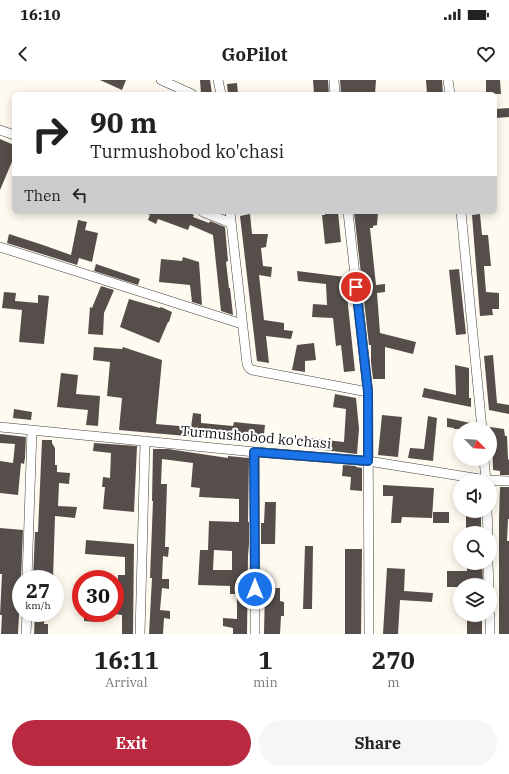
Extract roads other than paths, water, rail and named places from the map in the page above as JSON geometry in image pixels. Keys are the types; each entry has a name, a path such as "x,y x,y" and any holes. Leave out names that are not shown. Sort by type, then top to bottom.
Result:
{"street":[{"path":"162,80 188,92"},
{"path":"218,80 221,92"},
{"path":"334,80 335,92"},
{"path":"448,80 450,92"},
{"path":"0,130 12,135"},
{"path":"208,214 231,223"},
{"path":"230,214 242,324 247,364 249,368 252,370 368,392"},
{"path":"348,214 368,392 368,634"},
{"path":"461,214 481,422"},
{"path":"0,247 242,324"},
{"name":"Turmushobod ko'chasi","path":"0,427 254,452 368,461 453,475"},
{"path":"28,570 32,430"},
{"path":"140,634 145,441"},
{"path":"254,452 255,634"},
{"name":"Turmushobod ko'chasi","path":"497,481 509,482"},
{"path":"26,622 26,634"},
{"path":"490,622 490,634"}]}
